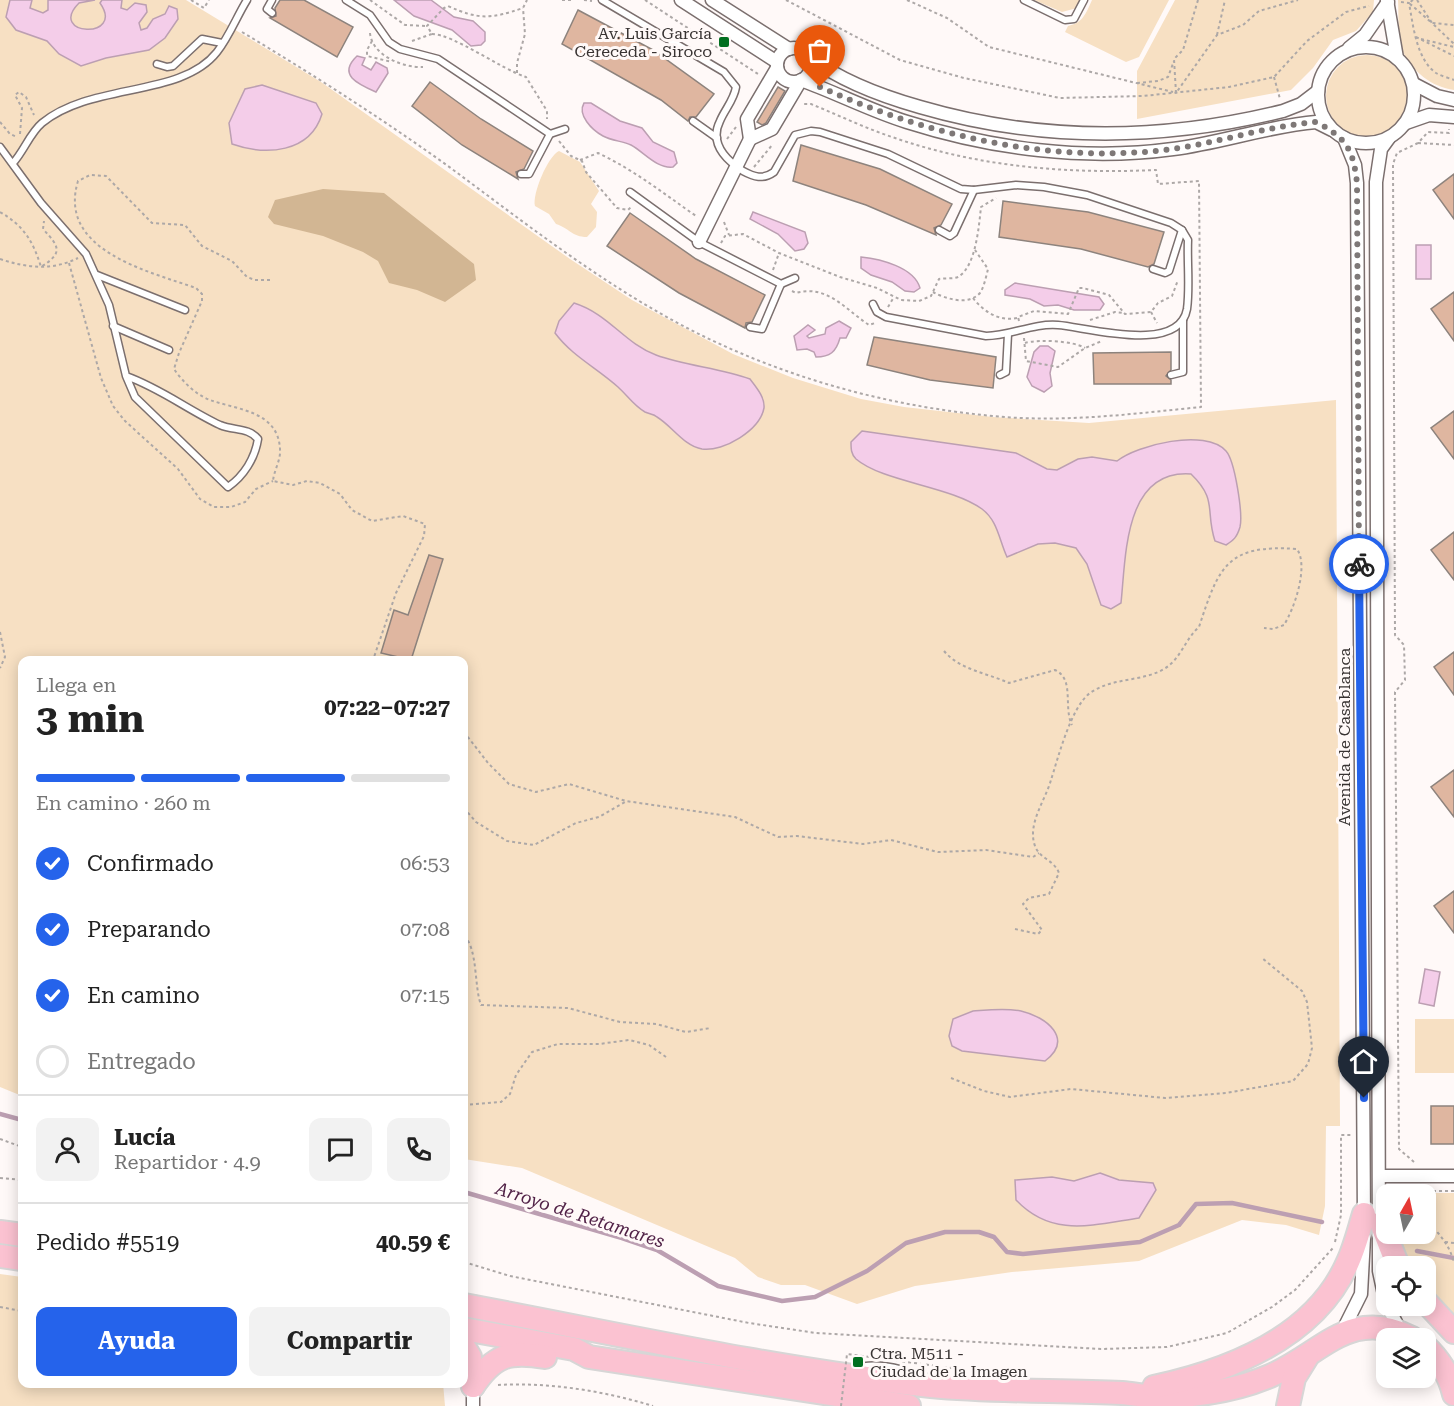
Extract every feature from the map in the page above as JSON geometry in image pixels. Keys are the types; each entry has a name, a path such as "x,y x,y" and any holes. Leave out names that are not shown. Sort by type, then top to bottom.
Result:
{"highway":[{"path":"1372,1219 1392,1256"},
{"path":"1123,1393 1201,1376 1236,1362 1277,1341 1324,1299 1372,1219"},
{"path":"0,1232 18,1234"},
{"path":"0,1256 18,1258"},
{"path":"468,1306 836,1374 928,1385 1055,1393 1123,1393 1158,1397 1210,1394 1262,1379 1307,1357 1323,1343 1342,1332 1376,1328"},
{"path":"1436,1313 1454,1332"},
{"path":"468,1330 574,1349 589,1357 909,1406"},
{"path":"473,1396 495,1359 521,1353 573,1361 589,1357"},
{"path":"468,1354 473,1396"},
{"path":"1436,1356 1453,1384"},
{"path":"1288,1406 1294,1378 1307,1357"}],"street":[{"path":"681,0 777,65 783,79 795,82 801,80 908,123 988,142 1088,154 1172,149 1316,122 1344,138 1359,143 1374,143 1389,138 1406,123 1429,115 1453,116"},
{"path":"712,0 789,49"},
{"path":"1332,130 1321,112 1318,91 1321,77 1328,65 1365,35 1387,1"},
{"path":"1387,1 1397,58 1413,84 1414,104 1406,123"},
{"path":"1343,52 1371,47 1397,58"},
{"path":"699,242 750,139 747,119 783,52 789,49 800,49 827,70 886,97 997,126 1052,134 1159,134 1283,111 1301,104 1318,91"},
{"path":"750,139 772,129 801,80 809,72 809,57"},
{"path":"1413,84 1437,96 1454,100"},
{"name":"Avenida de Casablanca","path":"1344,138 1355,165 1357,183 1372,1219 1377,1256"},
{"name":"Avenida de Casablanca","path":"1342,1332 1361,1294 1381,1176 1376,182 1381,149 1389,138"},
{"path":"1381,1176 1454,1176"}],"lane":[{"path":"13,163 39,126 71,104 130,88 165,83 190,73 217,52 247,0"},
{"path":"272,0 267,9 272,13"},
{"path":"346,0 370,15 389,42 400,49 438,59 542,129 554,133 565,129"},
{"path":"602,0 724,72 732,80 736,87 735,96 718,123 718,138 723,156 749,174 760,178 769,176 774,172 795,135 812,131 888,154 961,189 974,190 1002,186 1044,187 1087,195 1171,223 1182,230 1188,240 1187,309 1183,320 1183,372 1171,375"},
{"path":"1024,0 1065,20 1074,19 1084,0"},
{"path":"157,64 173,66 202,39 222,43"},
{"path":"693,121 718,138"},
{"path":"521,174 529,174 554,133"},
{"path":"0,147 51,214 86,254 109,305 126,376 135,397 185,443 220,482 228,487 236,482 255,455 258,439 252,431 222,426 146,383 126,376"},
{"path":"939,230 950,236 954,233 974,190"},
{"path":"630,192 699,242 781,284"},
{"path":"1153,269 1165,273 1169,271 1182,230"},
{"path":"97,275 185,310"},
{"path":"750,327 762,329 781,284 795,278"},
{"path":"873,304 877,312 886,317 986,336 1058,325 1102,334 1159,332 1183,320"},
{"path":"113,326 169,350"},
{"path":"1000,375 1006,372 1008,334"}],"path":[{"path":"191,0 204,8 209,0"},
{"path":"370,0 405,25 427,26 448,6 468,16 494,18 523,8"},
{"path":"517,74 517,63 525,34 523,8 527,0"},
{"path":"562,0 573,0"},
{"path":"584,0 591,3 592,0"},
{"path":"786,0 900,60 964,78 1060,98 1176,93 1229,87 1274,77 1308,41 1346,12 1387,1 1409,3 1454,45"},
{"path":"907,0 947,18 989,48 1176,93"},
{"path":"1134,83 1158,81 1168,77 1174,59 1183,50 1198,0"},
{"path":"1176,93 1217,35 1225,0"},
{"path":"1217,35 1243,25 1259,11 1298,0"},
{"path":"1409,3 1413,0"},
{"path":"1417,0 1432,23"},
{"path":"1409,3 1423,57 1435,72 1454,80"},
{"path":"1432,23 1454,25"},
{"path":"427,26 432,34"},
{"path":"240,30 321,79 394,128 574,259 635,299 726,347 792,374 903,404 996,416 1087,418 1201,407 1199,181 1158,184 1156,170 1098,173 1048,170 975,160 891,137 807,102 798,107"},
{"path":"400,49 408,42 432,34 451,39 526,77 547,111 546,123 542,129"},
{"path":"1416,37 1454,45"},
{"path":"1416,37 1454,56"},
{"path":"372,41 367,50 367,56 388,63 392,62"},
{"path":"1174,59 1176,93"},
{"path":"1274,77 1283,111"},
{"path":"26,147 20,136 22,108 15,95 19,92 26,97 39,126"},
{"path":"1453,116 1449,133 1428,132 1418,143 1397,153 1393,164 1395,635 1404,645 1405,680 1395,692 1398,1149 1416,1165 1418,1191 1454,1191"},
{"path":"0,122 10,134 20,136"},
{"path":"554,133 571,156 580,160 586,172 616,208 628,210 638,198"},
{"path":"749,174 774,141"},
{"path":"1418,143 1454,145"},
{"path":"580,160 598,153 620,163 654,184 696,216"},
{"path":"270,280 255,280 247,277 240,266 202,246 185,225 152,223 106,176 90,175 78,181 74,195 76,215 96,246 147,272 196,288 202,294 202,301 174,369 181,379 207,399 240,407 267,420 276,432 280,448 273,481 293,485 307,481 320,483 340,494 352,510 372,521 403,516 425,524 424,536 392,601 374,656"},
{"path":"717,251 725,236 742,234 779,253 848,280 877,288 901,300 925,300 939,279 956,278 963,273 975,250 981,207"},
{"path":"0,212 17,222 33,242 40,267"},
{"path":"40,267 55,258 57,253 57,248 43,229 43,222 51,214"},
{"path":"932,292 946,300 973,298 981,291 988,269 975,250"},
{"path":"771,278 779,253"},
{"path":"0,260 18,266 40,267 69,263 86,254"},
{"path":"1069,312 1079,288 1109,295 1125,314 1151,312 1158,303 1172,296 1183,264 1187,264"},
{"path":"781,284 796,293 815,290 834,298 869,324 872,322 885,324 886,317"},
{"path":"973,298 984,311 1011,319 1018,317"},
{"path":"1151,312 1159,332"},
{"path":"1021,330 1025,343 1026,361 1053,367 1067,362 1085,348 1102,343 1102,334"},
{"path":"1025,343 1041,339 1080,344 1085,348"},
{"path":"1015,929 1038,934 1042,930 1023,904 1029,898 1048,894 1059,873 1054,863 1039,853 1034,844 1036,818 1051,782 1061,744 1072,725 1074,714 1088,694 1123,679 1143,677 1163,670 1174,662 1191,633 1199,627 1220,573 1238,555 1261,548 1297,549 1301,569 1294,606 1284,625 1273,629 1264,628"},
{"path":"0,632 5,657 0,668"},
{"path":"944,651 951,659 968,669 986,673 1009,683 1055,670 1063,674 1067,680 1066,714 1072,725"},
{"path":"468,737 488,763 509,784 536,792 569,784 626,801 735,817 778,837 797,836 863,844 891,840 938,852 986,850 1033,857 1039,853"},
{"path":"468,813 476,822 507,841 534,844 576,823 599,817 626,801"},
{"path":"468,942 474,958 476,992 481,1005 568,1008 620,1022 656,1024 686,1032 711,1028"},
{"path":"951,1078 984,1091 1010,1097 1071,1089 1165,1098 1226,1093 1293,1081 1308,1064 1312,1048 1307,1002 1302,991 1262,958"},
{"path":"468,1105 501,1102 510,1095 516,1075 532,1052 558,1044 599,1044 629,1040 649,1045 666,1057"},
{"path":"468,1263 510,1276 749,1323 816,1333 1101,1349 1167,1347 1227,1333 1272,1307 1314,1272 1333,1249 1338,1232 1341,1215 1341,1135 1351,1136"},
{"path":"0,1139 18,1146"},
{"path":"0,1178 18,1180"},
{"path":"1436,1232 1452,1252 1454,1263"},
{"path":"1445,1242 1454,1244"},
{"path":"0,1307 18,1310"},
{"path":"841,1406 847,1354 952,1368"},
{"path":"448,1388 473,1396 531,1383 626,1398 653,1406"}],"shaded area":[{"path":"0,0 186,0 321,82 570,259 632,300 733,354 793,378 861,399 904,407 993,417 1089,423 1336,400 1340,1126 1326,1126 1325,1206 1319,1235 1286,1225 1242,1220 1139,1261 1012,1272 915,1286 857,1304 805,1285 781,1285 758,1277 735,1258 522,1168 468,1160 468,656 18,656 18,1094 0,1087"},
{"path":"10,0 32,0 30,8 43,13 48,10 48,0 95,0 79,3 71,14 72,22 78,27 87,29 96,28 103,23 105,15 100,3 102,0 122,0 121,8 127,10 135,3 146,5 147,12 139,23 141,30 147,28 153,19 165,14 169,6 177,9 178,19 165,38 149,50 106,58 81,66 59,54 47,41 16,30 6,17"},
{"path":"394,0 431,0 454,17 473,21 485,32 485,41 481,45 471,46 452,30 414,16"},
{"path":"1034,0 1080,0 1077,8 1062,12"},
{"path":"1092,0 1169,0 1139,57 1126,62 1065,32 1068,26 1083,17"},
{"path":"1175,0 1374,0 1373,12 1356,31 1333,40 1313,68 1291,90 1137,119 1137,71"},
{"path":"1398,0 1454,0 1454,90 1431,82 1407,59 1400,40"},
{"path":"1367,55 1383,58 1396,67 1405,80 1408,96 1405,112 1396,125 1383,134 1367,137 1351,134 1338,125 1329,112 1326,96 1329,80 1338,67 1351,58"},
{"path":"357,56 365,58 362,65 371,70 376,62 387,68 388,73 376,92 357,82 349,74 351,63"},
{"path":"262,85 316,103 322,114 308,137 297,144 272,150 245,148 232,144 229,123 245,89"},
{"path":"584,103 591,103 620,121 642,128 653,142 674,152 677,163 673,167 667,167 631,145 606,138 590,126 584,117 582,108"},
{"path":"559,151 580,162 599,191 591,204 597,212 596,227 587,237 578,236 556,224 549,214 535,206 536,193 542,176 550,160"},
{"path":"323,189 384,193 474,264 476,280 445,302 417,290 389,283 378,261 363,252 323,236 274,224 268,217 275,200"},
{"path":"753,212 805,232 808,243 804,249 795,251 778,234 750,219"},
{"path":"1416,245 1431,245 1431,279 1416,279"},
{"path":"861,257 886,262 904,269 917,281 920,288 914,292 905,291 892,282 871,275 861,268"},
{"path":"1015,283 1099,297 1104,304 1100,310 1074,310 1058,305 1044,306 1030,299 1005,295 1005,290"},
{"path":"574,303 597,314 645,350 656,355 750,379 763,400 764,408 756,424 740,438 720,447 702,449 689,444 656,416 637,407 618,387 569,348 555,333 559,321"},
{"path":"839,321 851,328 846,338 840,338 832,353 816,357 814,352 807,349 797,350 794,336 808,325 815,330 807,336 809,338 825,334 826,328"},
{"path":"1040,346 1048,346 1055,351 1050,373 1052,386 1044,392 1032,386 1027,377 1034,352"},
{"path":"862,431 1016,453 1047,469 1057,470 1078,459 1092,457 1117,461 1140,449 1171,441 1203,441 1216,444 1226,451 1232,465 1238,488 1240,527 1235,538 1226,545 1215,541 1208,499 1205,491 1191,474 1169,476 1152,485 1141,500 1133,519 1128,540 1121,603 1111,609 1101,605 1087,564 1076,548 1055,543 1038,544 1007,557 992,519 982,509 953,495 883,473 856,459 851,442"},
{"path":"1425,969 1440,972 1434,1006 1419,1003"},
{"path":"1009,1010 1031,1014 1040,1018 1054,1030 1057,1045 1045,1061 962,1051 952,1046 949,1036 953,1019 973,1011"},
{"path":"1415,1019 1454,1019 1454,1073 1415,1073"},
{"path":"1100,1173 1119,1180 1153,1183 1156,1190 1139,1218 1089,1225 1058,1224 1044,1220 1030,1212 1016,1200 1015,1180 1052,1177 1074,1181"},
{"path":"1436,1193 1454,1193 1454,1323 1436,1304 1436,1256 1401,1256 1396,1244 1436,1244"},
{"path":"0,1274 18,1276 18,1388 443,1388 445,1406 0,1406"}],"building":[{"path":"280,0 304,0 353,27 337,57 270,18 276,16 275,8"},
{"path":"578,10 653,50 714,94 696,117 690,117 688,121 661,100 562,44"},
{"path":"430,82 481,119 533,151 524,169 516,172 518,179 462,145 412,106"},
{"path":"778,87 785,91 766,123 762,125 757,122"},
{"path":"801,145 880,169 952,204 941,225 934,228 936,235 866,205 793,181"},
{"path":"1454,174 1454,219 1433,190"},
{"path":"1003,201 1088,212 1164,232 1154,264 1148,267 1081,249 999,237"},
{"path":"630,213 696,259 765,295 752,322 746,323 745,328 679,293 607,246"},
{"path":"1454,292 1454,341 1431,309"},
{"path":"874,337 996,357 993,388 930,380 867,365"},
{"path":"1171,352 1171,370 1166,376 1171,380 1171,384 1094,384 1093,353"},
{"path":"1454,411 1454,459 1431,428"},
{"path":"1454,532 1454,580 1431,550"},
{"path":"429,555 443,559 412,656 381,653 394,610 408,615"},
{"path":"1454,652 1454,695 1434,667"},
{"path":"1454,770 1454,817 1431,787"},
{"path":"1454,891 1454,933 1434,906"},
{"path":"1431,1106 1454,1106 1454,1144 1431,1144"}],"waterway":[{"name":"Arroyo de Retamares","path":"0,1114 18,1119"},
{"name":"Arroyo de Retamares","path":"468,1193 657,1250 718,1286 782,1301 815,1297 867,1271 906,1243 945,1232 979,1232 994,1237 1007,1252 1023,1254 1140,1242 1179,1225 1196,1204 1232,1203 1322,1222"},
{"name":"Arroyo de Retamares","path":"1417,1251 1454,1258"}],"way so far":[{"path":"820,87 908,123 988,142 1049,151 1088,154 1172,149 1295,124 1316,122 1344,138 1355,165 1357,183 1359,564"}],"place":[{"name":"Av. Luis García Cereceda - Siroco","path":"724,42"},
{"name":"Ctra. M511 - Ciudad de la Imagen","path":"858,1362"}],"route":[{"path":"1359,564 1364,1098"}]}
